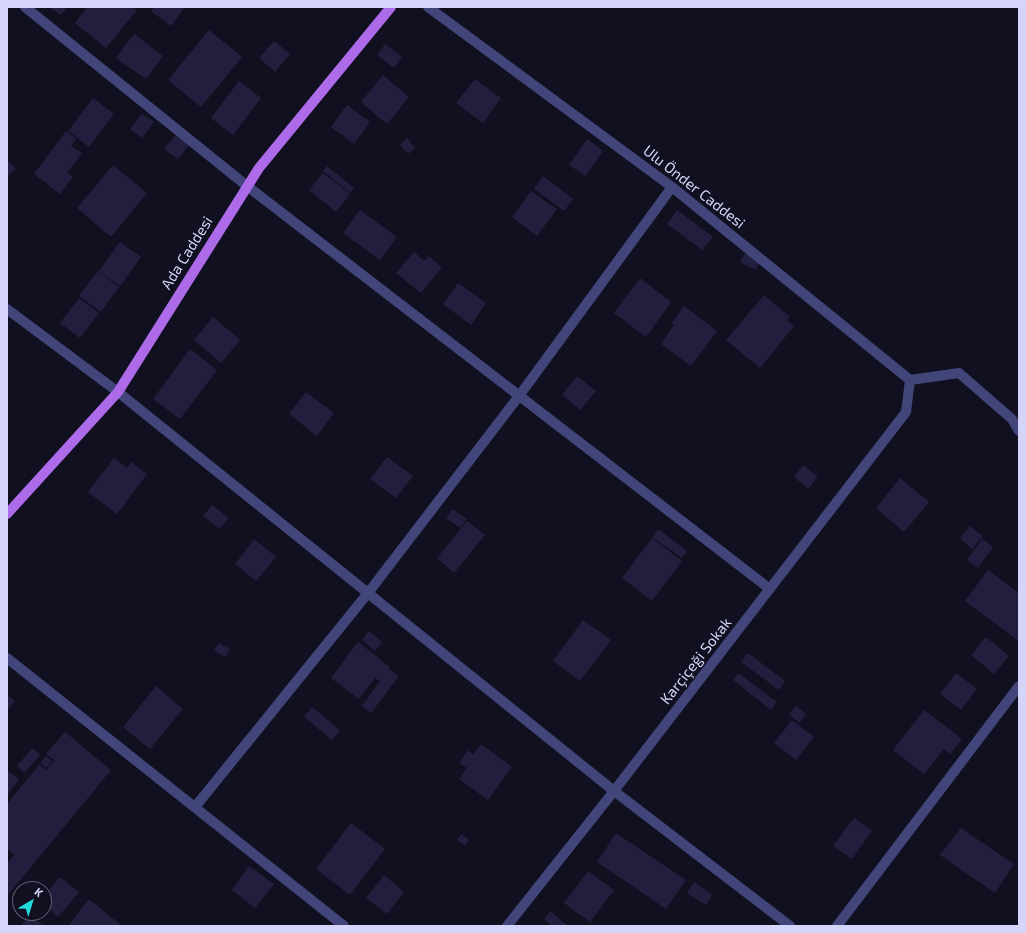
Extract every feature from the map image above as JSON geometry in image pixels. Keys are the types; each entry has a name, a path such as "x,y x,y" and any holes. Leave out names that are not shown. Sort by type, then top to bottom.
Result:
{"main road":[{"name":"Ada Caddesi","path":"7,514 118,392 259,168 392,7"}],"street":[{"path":"25,7 247,186 770,589"},
{"name":"Ulu Önder Caddesi","path":"428,7 672,187 910,380"},
{"path":"195,807 368,593 519,396 672,187"},
{"path":"7,309 118,392 614,791 790,926"},
{"path":"910,380 959,373 1012,419 1019,431"},
{"name":"Karçiçeği Sokak","path":"507,926 614,791 906,412 910,380"},
{"path":"7,658 344,926"},
{"path":"837,926 1019,686"}],"building":[{"path":"49,7 67,7 61,15"},
{"path":"87,7 132,7 137,10 106,48 75,23"},
{"path":"154,7 185,7 171,26 151,11"},
{"path":"209,30 242,57 201,107 168,80"},
{"path":"134,34 163,56 146,79 116,58"},
{"path":"274,41 290,54 275,72 259,58"},
{"path":"385,44 402,57 394,68 377,55"},
{"path":"383,75 409,97 387,124 361,102"},
{"path":"475,79 501,98 483,123 456,103"},
{"path":"239,81 261,98 233,135 211,118"},
{"path":"93,98 114,114 89,147 68,131"},
{"path":"347,105 370,122 354,144 331,127"},
{"path":"142,114 154,122 142,138 130,129"},
{"path":"66,131 76,139 71,146 82,153 67,173 73,177 60,194 34,174"},
{"path":"177,133 190,144 178,159 164,149"},
{"path":"407,138 415,148 408,154 400,145"},
{"path":"587,139 603,151 585,176 569,165"},
{"path":"7,161 16,168 8,176 7,175"},
{"path":"113,165 147,193 111,237 77,208"},
{"path":"327,166 354,188 350,193 323,171"},
{"path":"323,173 350,194 336,212 309,190"},
{"path":"543,176 573,199 564,211 534,189"},
{"path":"531,191 557,209 537,236 512,217"},
{"path":"360,210 397,237 380,260 343,233"},
{"path":"677,210 713,237 702,250 667,224"},
{"path":"120,242 141,257 120,286 99,271"},
{"path":"414,252 424,261 429,256 442,267 421,293 396,273"},
{"path":"745,253 760,261 756,270 740,262"},
{"path":"98,271 119,287 101,312 79,296"},
{"path":"640,278 671,302 646,337 614,313"},
{"path":"458,283 486,303 471,325 443,304"},
{"path":"764,295 790,317 787,320 794,326 760,368 726,340"},
{"path":"79,298 99,313 80,338 60,323"},
{"path":"684,306 717,331 691,366 661,344 674,325 671,324"},
{"path":"213,317 240,340 221,363 194,340"},
{"path":"190,349 217,370 180,419 153,399"},
{"path":"577,376 596,391 580,410 562,395"},
{"path":"306,392 334,413 317,436 289,414"},
{"path":"387,457 413,476 396,498 370,479"},
{"path":"114,458 127,468 131,462 147,474 117,514 88,492"},
{"path":"803,465 818,477 808,489 794,477"},
{"path":"900,478 929,502 904,532 876,508"},
{"path":"212,505 229,518 220,529 203,516"},
{"path":"452,509 467,519 460,528 446,518"},
{"path":"467,521 485,535 454,573 437,558"},
{"path":"970,526 983,536 972,549 960,538"},
{"path":"658,529 687,551 682,558 652,537"},
{"path":"652,538 682,561 652,601 622,578"},
{"path":"254,539 276,557 256,581 235,564"},
{"path":"982,539 993,547 978,568 967,560"},
{"path":"988,570 1019,593 1019,641 965,601"},
{"path":"583,620 611,640 580,681 553,661"},
{"path":"369,631 382,642 375,651 362,640"},
{"path":"986,637 1009,656 994,674 971,655"},
{"path":"358,642 399,676 371,713 362,706 380,681 375,678 359,699 331,678"},
{"path":"219,643 230,649 225,657 214,651"},
{"path":"748,653 785,681 779,690 741,662"},
{"path":"738,673 777,702 771,710 733,680"},
{"path":"956,673 977,689 961,710 940,694"},
{"path":"156,686 183,709 150,749 123,727"},
{"path":"7,695 15,701 7,710"},
{"path":"796,706 806,714 799,723 789,714"},
{"path":"312,707 340,730 332,740 304,717"},
{"path":"924,710 962,739 950,754 944,749 924,774 893,750"},
{"path":"792,720 814,737 796,760 774,743"},
{"path":"65,732 111,770 19,881 12,881 12,890 7,896 7,864 14,855 8,850 7,852 7,804 39,765 46,770 54,760 46,754"},
{"path":"481,744 512,767 488,800 459,779 467,768 459,763 468,750 473,755"},
{"path":"32,748 40,755 24,773 17,766"},
{"path":"46,756 52,761 46,768 40,763"},
{"path":"7,770 19,779 7,796"},
{"path":"854,818 872,831 852,859 833,846"},
{"path":"351,823 385,849 350,895 316,869"},
{"path":"961,828 1014,864 995,893 940,855"},
{"path":"616,833 686,880 666,909 597,862"},
{"path":"461,834 469,840 465,846 457,840"},
{"path":"249,866 274,884 255,908 232,890"},
{"path":"588,871 614,890 590,922 564,903"},
{"path":"384,875 404,892 387,914 366,898"},
{"path":"60,877 79,892 58,917 52,912 52,887"},
{"path":"694,882 712,895 706,905 687,893"},
{"path":"89,899 122,926 68,926"},
{"path":"550,911 568,926 552,926 544,919"},
{"path":"25,921 37,921 44,926 21,926"}]}
